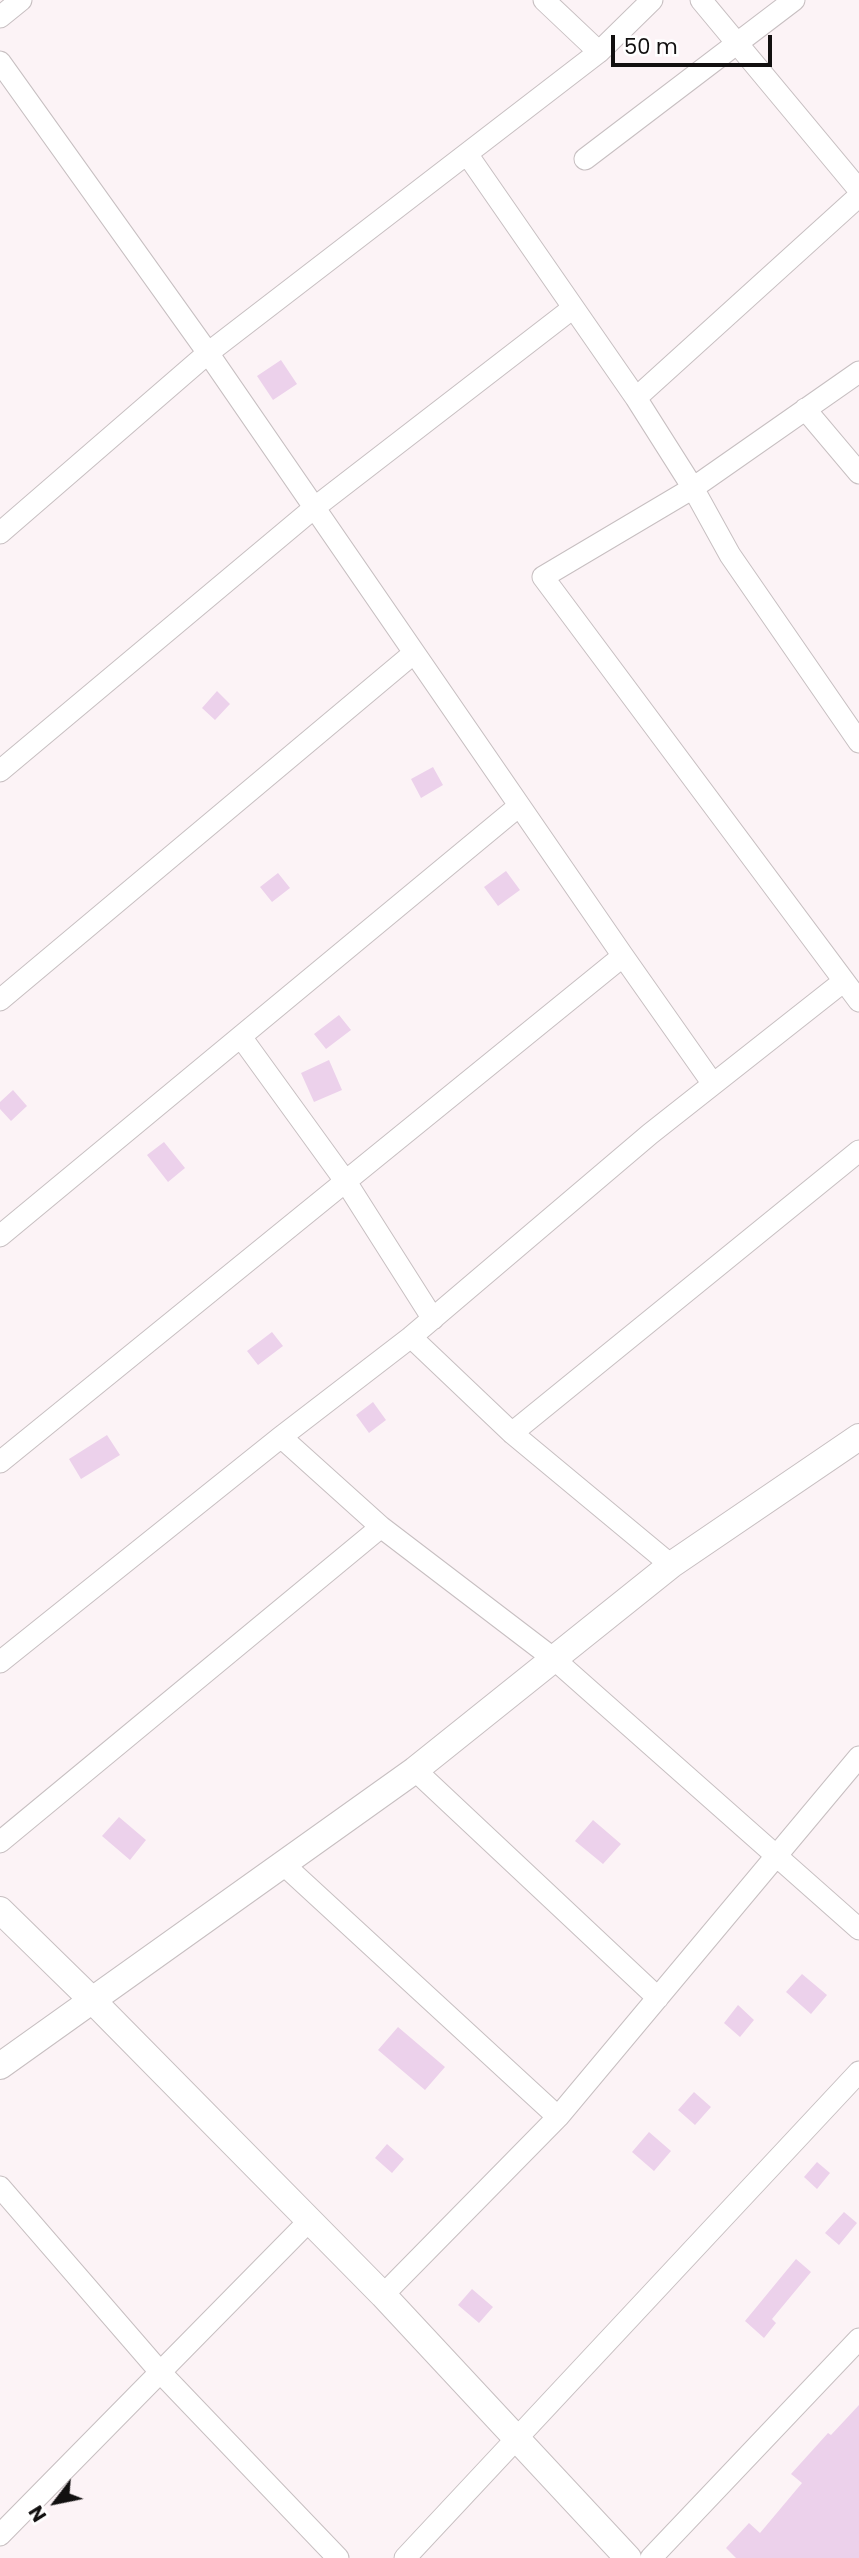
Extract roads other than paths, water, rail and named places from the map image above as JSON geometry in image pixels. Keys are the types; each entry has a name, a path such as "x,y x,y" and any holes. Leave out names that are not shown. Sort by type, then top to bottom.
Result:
{"street":[{"path":"0,17 21,0"},
{"path":"544,0 600,52"},
{"path":"0,533 208,353 600,52 652,0"},
{"path":"701,0 859,190"},
{"path":"585,159 794,0"},
{"path":"0,62 208,353 713,1084"},
{"path":"467,154 636,398 693,488 730,555 859,743"},
{"path":"636,398 859,196"},
{"path":"0,771 314,508 573,308"},
{"path":"859,372 693,488 543,577 859,1001"},
{"path":"805,410 859,472"},
{"path":"0,1000 414,653"},
{"path":"0,1236 519,806"},
{"path":"0,1462 623,956"},
{"path":"0,1662 281,1437 411,1337 650,1134 844,981"},
{"path":"241,1037 345,1181 433,1319"},
{"path":"512,1433 859,1151"},
{"path":"411,1337 512,1433 671,1565"},
{"path":"281,1437 381,1527 554,1659 859,1929"},
{"path":"0,2066 415,1770 671,1565 859,1437"},
{"path":"0,1842 381,1527"},
{"path":"383,2295 558,2117 859,1757"},
{"path":"415,1770 658,1998"},
{"path":"282,1863 558,2117"},
{"path":"0,1910 383,2295 628,2558"},
{"path":"405,2558 859,2072"},
{"path":"0,2187 161,2373 338,2558"},
{"path":"0,2535 309,2221"},
{"path":"651,2558 859,2339"}]}
